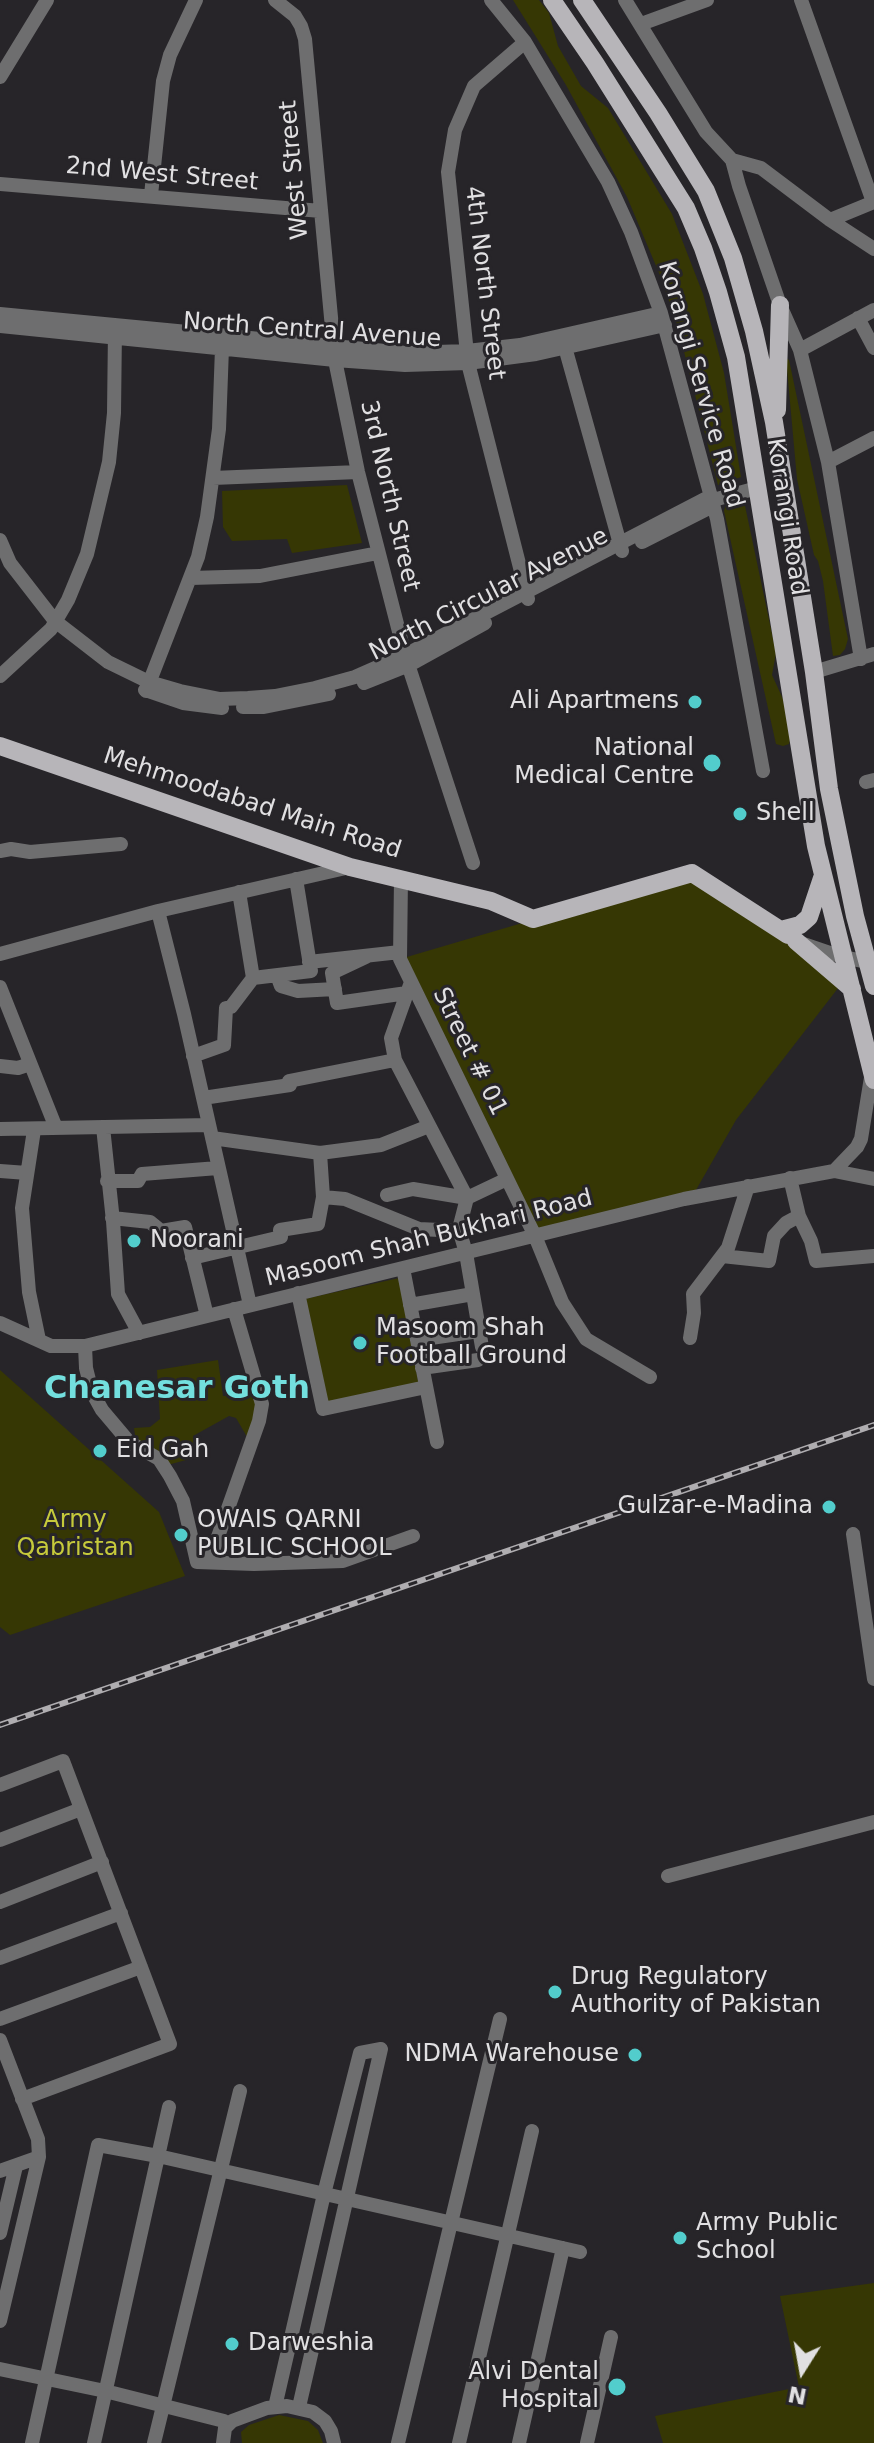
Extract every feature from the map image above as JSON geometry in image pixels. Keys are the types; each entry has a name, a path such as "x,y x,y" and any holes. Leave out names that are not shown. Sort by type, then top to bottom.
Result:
{"main road":[{"name":"Korangi Road","path":"552,0 686,208 703,248 736,357 816,846 873,1076"},
{"name":"Korangi Road","path":"582,0 706,191 733,258 754,331 774,422 814,672 829,789 874,986"},
{"path":"774,422 779,402 780,305"},
{"name":"Mehmoodabad Main Road","path":"0,746 350,867 491,901 533,919 692,873 788,936 852,989"},
{"path":"788,936 809,917 824,873"}],"street":[{"path":"0,62 38,0"},
{"path":"0,77 47,0"},
{"path":"151,195 163,81 170,55 196,0"},
{"name":"West Street","path":"275,0 295,16 305,39 335,353"},
{"name":"Korangi Service Road","path":"491,0 525,42 608,182 631,232 663,319 713,501 763,771"},
{"path":"625,0 706,132 732,160 780,305 800,350 828,462 868,657 814,672"},
{"path":"801,0 873,202 830,220"},
{"path":"641,24 702,1"},
{"name":"4th North Street","path":"525,42 474,86 455,130 448,172 468,357 526,596"},
{"path":"732,160 761,168 874,249"},
{"path":"739,186 761,168"},
{"name":"2nd West Street","path":"0,184 321,211"},
{"path":"800,350 874,310"},
{"name":"North Central Avenue","path":"0,314 222,348 468,357 564,342 663,319"},
{"path":"858,318 874,348"},
{"name":"North Central Avenue","path":"0,326 115,330 335,353"},
{"path":"0,676 53,625 68,600 87,554 107,474 114,413 115,330"},
{"path":"564,342 620,548"},
{"path":"148,687 198,557 219,429 222,348"},
{"name":"3rd North Street","path":"335,353 358,472 378,553 407,660 473,863"},
{"path":"828,462 874,438"},
{"path":"213,478 358,472"},
{"name":"North Circular Avenue","path":"53,625 98,666 195,704 220,708 264,707 311,699 359,685 620,548 709,508 713,501 757,488"},
{"path":"0,540 10,563 53,625"},
{"path":"191,578 260,576 378,553"},
{"path":"0,559 53,625"},
{"path":"0,851 30,852 121,844"},
{"path":"0,954 158,911 350,867"},
{"name":"Street # 01","path":"401,878 400,959 409,988 535,1236 562,1302 586,1339 650,1377"},
{"path":"193,1056 224,1045 226,1008 231,1007 253,978 311,971 296,879"},
{"path":"239,892 253,978"},
{"path":"158,911 250,1305"},
{"path":"788,936 842,957 870,962"},
{"path":"309,962 400,952"},
{"path":"368,956 332,973 337,1003 409,988"},
{"path":"277,975 281,986 298,991 335,989"},
{"path":"0,987 56,1128"},
{"path":"409,988 391,1038 395,1060 467,1198 460,1231 473,1294 480,1354 422,1368"},
{"path":"203,1098 290,1085 289,1081 395,1060"},
{"path":"0,1066 18,1068 30,1064"},
{"path":"834,1171 861,1139 873,1076"},
{"path":"0,1129 103,1127 210,1132 320,1153 381,1145 429,1126"},
{"path":"103,1127 118,1294 139,1333"},
{"path":"34,1130 22,1208 23,1246 39,1340"},
{"path":"192,1258 281,1237 280,1230 318,1224 323,1197 320,1153"},
{"path":"107,1181 138,1181 142,1174 218,1168"},
{"path":"0,1171 27,1173"},
{"name":"Masoom Shah Bukhari Road","path":"0,1323 51,1346 85,1346 684,1199 834,1171 874,1179"},
{"path":"790,1178 799,1216 816,1261 874,1256"},
{"path":"387,1195 413,1189 467,1198 507,1179"},
{"path":"690,1338 693,1294 728,1248 748,1186"},
{"path":"323,1197 345,1199 419,1229 460,1231"},
{"path":"722,1256 769,1261 773,1238 786,1223 799,1216"},
{"path":"112,1218 150,1222 161,1231 185,1227 207,1316"},
{"path":"403,1268 437,1442"},
{"path":"298,1293 323,1409 426,1387"},
{"path":"410,1305 473,1294"},
{"path":"209,1562 259,1421 262,1404 234,1309"},
{"path":"417,1340 479,1331"},
{"path":"85,1346 92,1392 102,1410 129,1442 159,1459 183,1501 197,1562 343,1561 413,1536"},
{"path":"853,1534 874,1679"},
{"path":"0,1785 63,1761 170,2044 22,2099"},
{"path":"0,1840 81,1809"},
{"path":"668,1876 874,1822"},
{"path":"0,1902 102,1862"},
{"path":"0,1958 121,1913"},
{"path":"0,2019 141,1967"},
{"path":"398,2443 500,2019"},
{"path":"0,2040 38,2139 39,2157 0,2321"},
{"path":"275,2407 360,2053 381,2049 299,2407"},
{"path":"154,2443 240,2091"},
{"path":"94,2443 169,2107"},
{"path":"459,2443 532,2131"},
{"path":"32,2443 98,2145 222,2170 580,2252"},
{"path":"0,2171 39,2157"},
{"path":"0,2233 16,2166"},
{"path":"519,2443 563,2248"},
{"path":"587,2443 611,2337"},
{"path":"0,2369 47,2377 228,2424"},
{"path":"223,2443 223,2433 228,2424 245,2414 275,2407 299,2407 325,2421 334,2443"}],"green space":[{"path":"513,0 539,0 549,13 558,46 581,86 608,108 672,214 703,294 724,373 741,477 718,485 678,328 662,280 627,197 566,85"},
{"path":"786,358 789,360 848,639 840,655 833,656 823,581 797,479"},
{"path":"347,485 362,543 292,553 287,539 232,541 223,527 222,491"},
{"path":"738,499 744,501 776,653 772,675 783,699 790,739 789,744 783,746 776,744 724,511 726,504"},
{"path":"692,873 842,983 736,1120 692,1197 535,1236 400,959"},
{"name":"Masoom Shah Football Ground","path":"399,1278 419,1386 323,1408 300,1300"},
{"path":"218,1360 223,1396 259,1393 250,1442 236,1418 229,1416 193,1436 197,1457 164,1466 125,1438 135,1435 134,1428 150,1427 160,1419 157,1370"},
{"name":"Army Qabristan","path":"0,1370 159,1512 185,1576 10,1635 0,1627"},
{"path":"874,2283 874,2443 663,2443 655,2416 799,2387 780,2296"},
{"path":"279,2415 308,2421 318,2430 323,2443 242,2443 241,2432 249,2425"}],"railway":[{"path":"0,1725 874,1425"}],"place":[{"name":"Ali Apartmens","path":"695,702"},
{"name":"National Medical Centre","path":"712,763"},
{"name":"Shell","path":"740,814"},
{"name":"Noorani","path":"134,1241"},
{"name":"Masoom Shah Football Ground","path":"360,1343"},
{"name":"Eid Gah","path":"100,1451"},
{"name":"Gulzar-e-Madina","path":"829,1507"},
{"name":"OWAIS QARNI PUBLIC SCHOOL","path":"181,1535"},
{"name":"Drug Regulatory Authority of Pakistan","path":"555,1992"},
{"name":"NDMA Warehouse","path":"635,2055"},
{"name":"Army Public School","path":"680,2238"},
{"name":"Darweshia","path":"232,2344"},
{"name":"Alvi Dental Hospital","path":"617,2387"}],"district":[{"name":"Chanesar Goth","path":"177,1390"}]}
